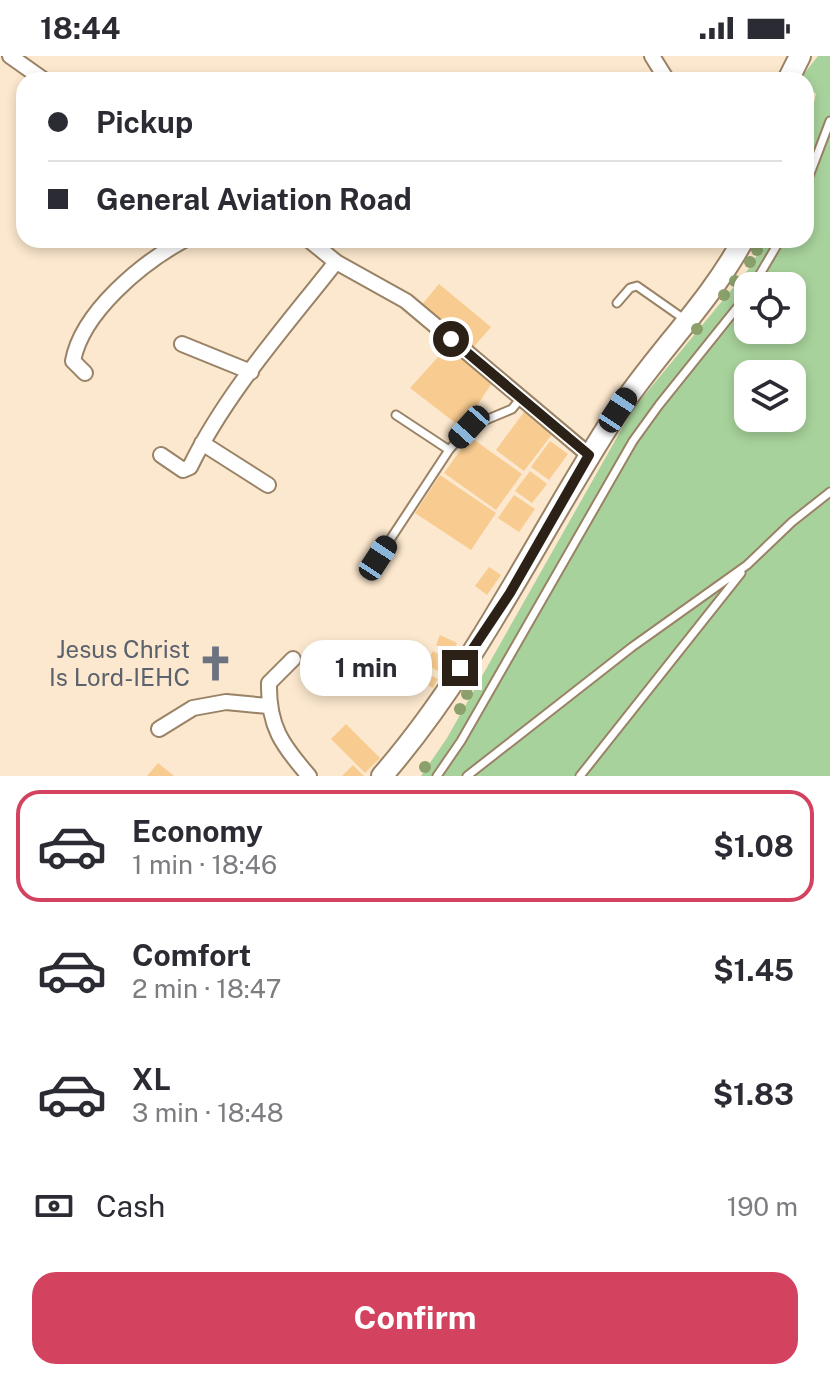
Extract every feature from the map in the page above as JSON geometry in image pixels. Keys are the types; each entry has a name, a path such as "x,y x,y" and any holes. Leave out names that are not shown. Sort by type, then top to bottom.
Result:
{"main road":[{"path":"382,776 411,743 510,593 589,455 633,388 688,322 738,248"}],"street":[{"path":"10,56 33,72"},
{"path":"85,373 73,361 95,315 125,281 172,248"},
{"path":"319,248 336,262 406,301 589,455"},
{"path":"161,455 187,470 251,372 336,262"},
{"path":"182,344 251,372"},
{"path":"202,443 268,485"},
{"path":"293,659 269,683 268,706 283,747 309,776"},
{"path":"159,729 193,708 226,702 268,706"}],"lane":[{"path":"814,163 830,121"},
{"path":"761,272 775,248"},
{"path":"617,303 630,288 637,286 688,322"},
{"path":"437,776 468,730 633,441 734,311"},
{"path":"378,558 449,450 469,427 512,409 521,398"},
{"path":"396,415 449,450"},
{"path":"580,776 747,565 792,522 830,492"},
{"path":"467,776 632,647 747,565"}],"green space":[{"path":"818,56 830,56 830,776 421,776 447,738 633,409 734,287 734,344 806,344 806,272 746,272 761,248 814,248 814,72 805,72"}],"building":[{"path":"439,284 491,327 471,350 420,307"},
{"path":"448,346 492,383 462,428 410,388"},
{"path":"524,412 553,433 524,471 496,450"},
{"path":"470,437 522,474 496,510 444,473"},
{"path":"550,441 568,454 549,480 531,467"},
{"path":"530,471 547,484 532,503 515,491"},
{"path":"440,475 496,513 471,550 415,513"},
{"path":"514,495 535,509 519,532 498,518"},
{"path":"489,567 501,575 487,595 475,586"},
{"path":"440,635 457,643 452,653 436,645"},
{"path":"433,651 449,660 441,673 426,664"},
{"path":"422,671 438,679 433,688 418,680"},
{"path":"346,724 380,758 365,773 331,739"},
{"path":"158,763 174,776 147,776"},
{"path":"353,765 364,776 342,776"}],"place":[{"name":"Jesus Christ Is Lord-IEHC","path":"216,664"}],"route":[{"path":"451,339 589,455 510,593 460,668"}]}
